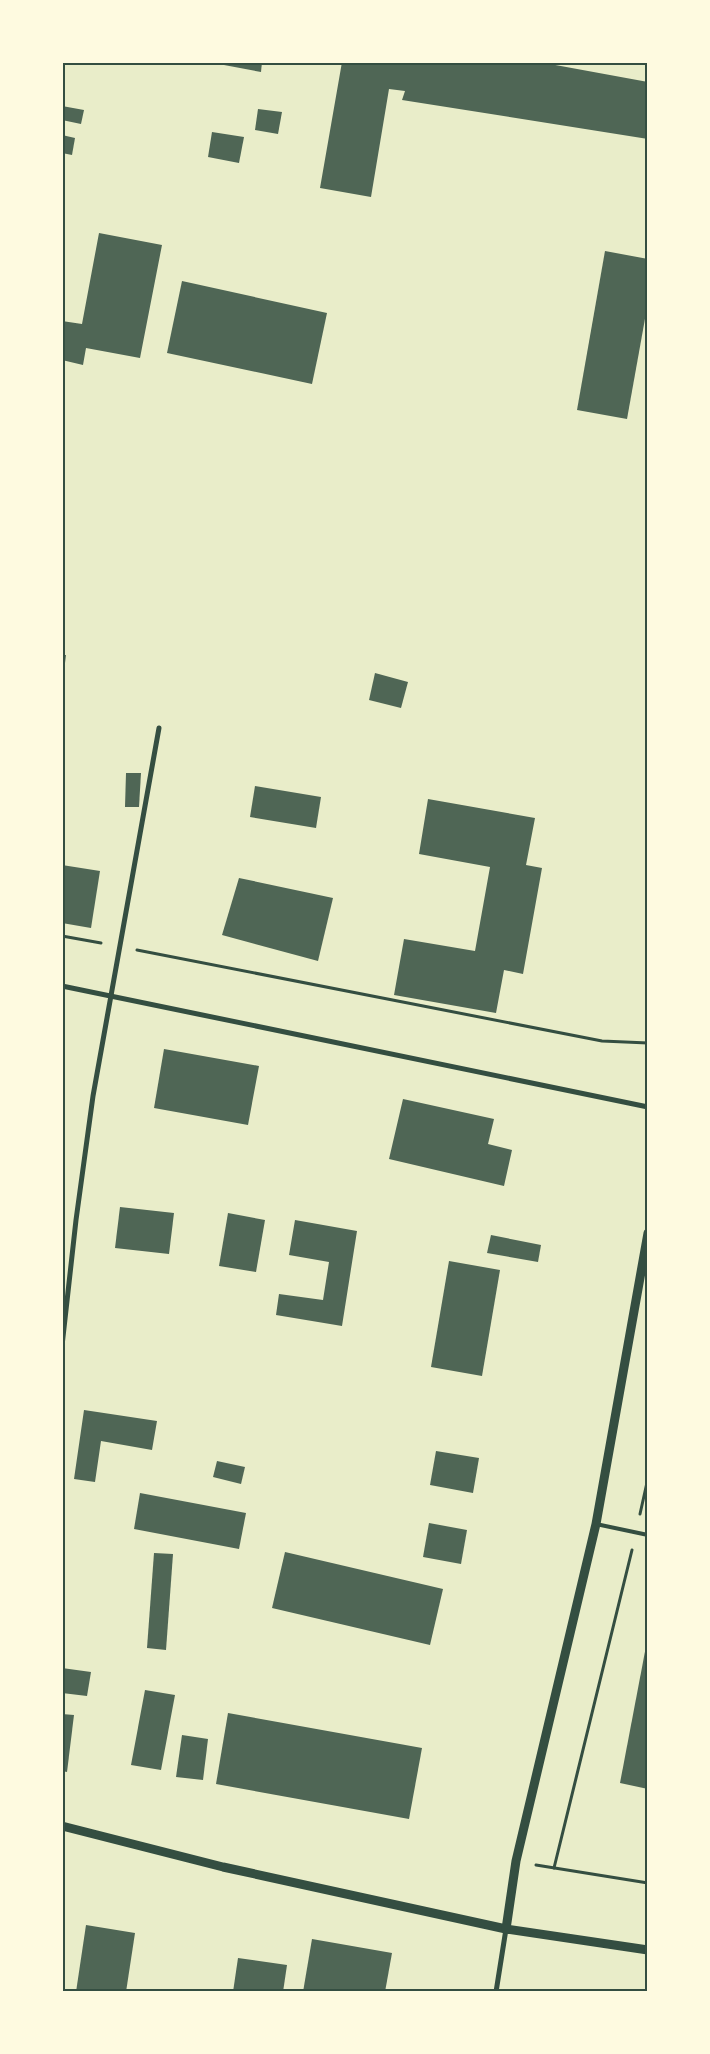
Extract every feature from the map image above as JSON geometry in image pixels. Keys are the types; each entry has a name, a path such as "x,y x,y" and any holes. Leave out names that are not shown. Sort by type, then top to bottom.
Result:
{"street":[{"path":"62,1346 76,1220 93,1096 159,728"},
{"path":"62,986 111,994 648,1107"},
{"path":"496,1992 516,1862 596,1524 648,1233"},
{"path":"62,1826 223,1867 506,1929 648,1950"}],"lane":[{"path":"596,1524 648,1535"}],"path":[{"path":"62,936 602,1041 648,1044"},
{"path":"554,1868 637,1533 648,1478"},
{"path":"516,1862 648,1883"}],"building":[{"path":"208,62 262,62 261,72"},
{"path":"342,62 539,62 648,82 648,139 402,100 405,91 389,89 371,197 320,188"},
{"path":"62,106 84,110 81,124 62,120"},
{"path":"258,109 282,112 278,134 255,130"},
{"path":"212,132 244,137 239,163 208,157"},
{"path":"62,135 75,138 72,155 62,153"},
{"path":"99,233 162,245 140,358 86,348 83,365 62,360 62,321 82,324"},
{"path":"605,251 648,259 648,302 627,419 577,410"},
{"path":"182,281 327,313 312,384 167,353"},
{"path":"62,655 66,655 64,671 62,671"},
{"path":"375,673 408,682 401,708 369,700"},
{"path":"126,773 141,773 139,807 125,807"},
{"path":"255,786 321,797 316,828 250,817"},
{"path":"428,799 535,818 526,865 542,868 523,974 504,970 496,1013 394,995 404,939 475,951 490,867 419,854"},
{"path":"62,865 100,871 91,928 62,923"},
{"path":"239,878 333,898 318,961 222,935"},
{"path":"164,1049 259,1066 248,1125 154,1108"},
{"path":"403,1099 494,1119 488,1144 512,1150 504,1186 389,1159"},
{"path":"120,1207 174,1213 169,1254 115,1248"},
{"path":"228,1213 265,1220 256,1272 219,1266"},
{"path":"295,1220 357,1231 342,1326 276,1315 279,1294 323,1300 329,1262 289,1255"},
{"path":"491,1235 541,1245 538,1262 487,1253"},
{"path":"449,1261 500,1270 482,1376 431,1367"},
{"path":"84,1410 157,1421 152,1450 101,1441 95,1482 74,1479"},
{"path":"436,1451 479,1458 473,1493 430,1485"},
{"path":"217,1461 245,1467 241,1484 213,1477"},
{"path":"140,1493 246,1513 239,1549 134,1529"},
{"path":"429,1523 467,1530 461,1564 423,1557"},
{"path":"285,1552 443,1589 430,1645 272,1608"},
{"path":"154,1553 173,1554 166,1650 147,1648"},
{"path":"648,1641 648,1789 620,1783"},
{"path":"62,1668 91,1672 87,1696 62,1693"},
{"path":"145,1690 175,1695 161,1770 131,1765"},
{"path":"228,1713 422,1748 409,1819 216,1784"},
{"path":"62,1714 74,1715 67,1772 62,1771"},
{"path":"182,1735 208,1739 203,1780 176,1777"},
{"path":"86,1925 135,1933 126,1992 76,1992"},
{"path":"312,1939 392,1953 385,1992 303,1992"},
{"path":"238,1958 287,1965 283,1992 233,1992"}]}
